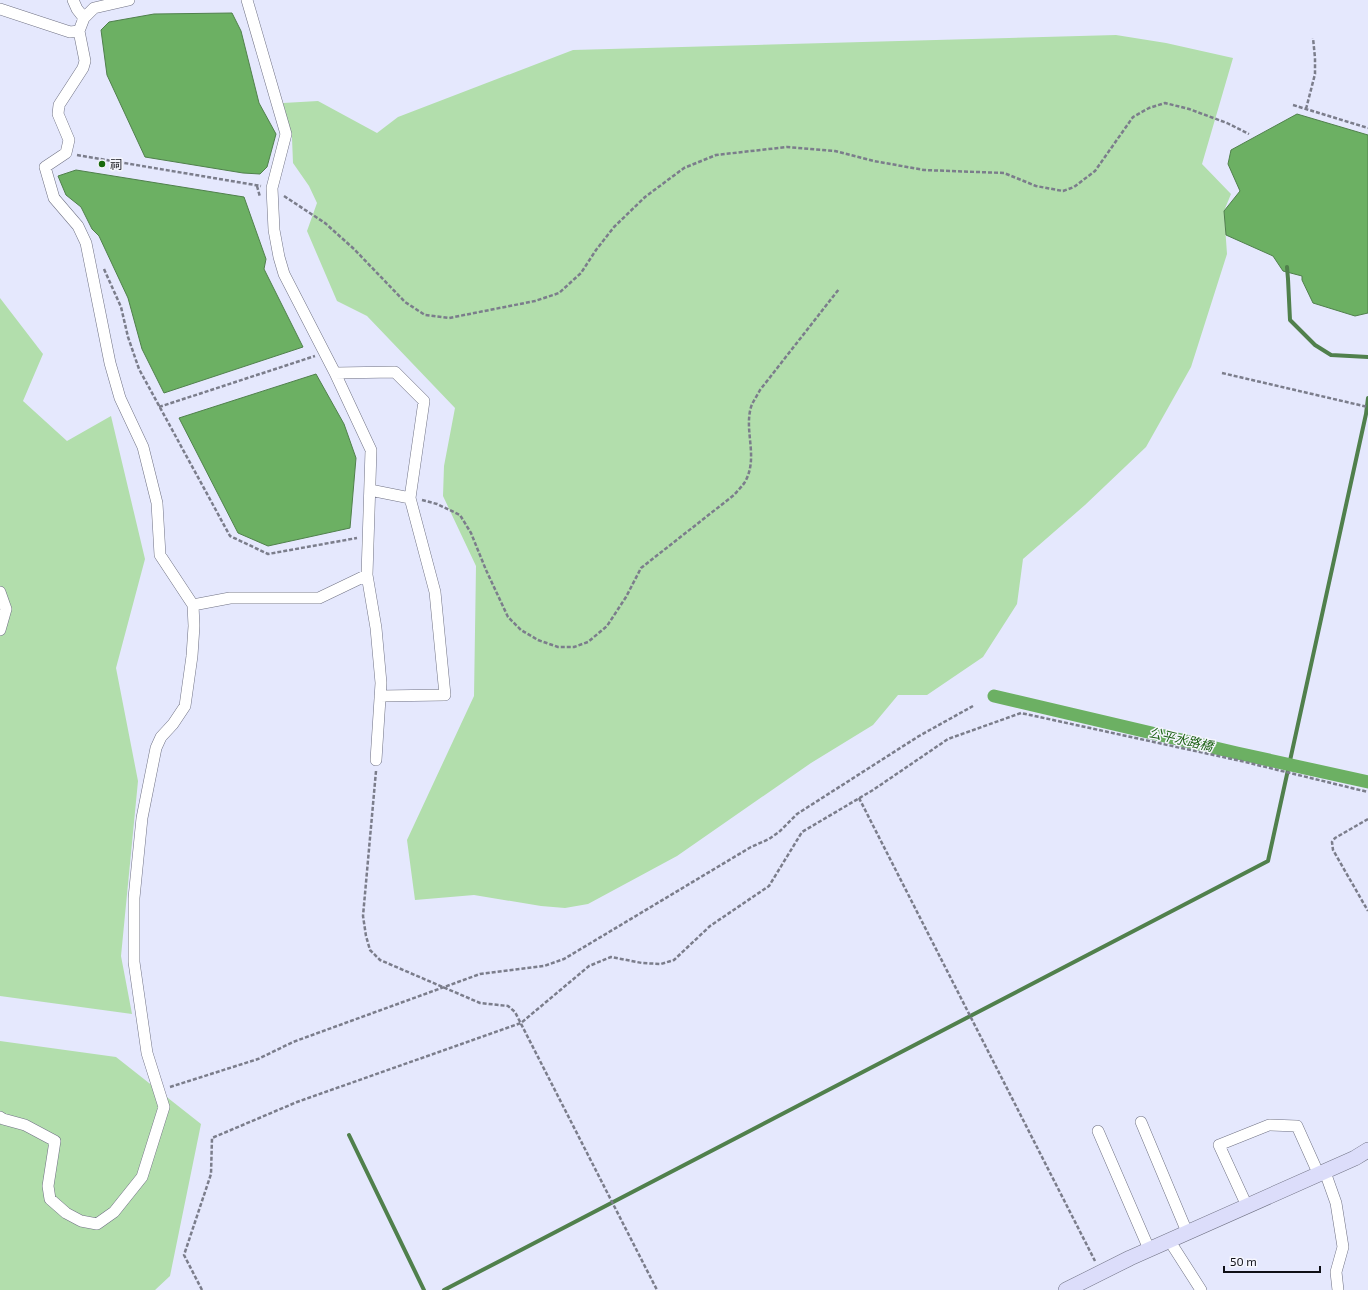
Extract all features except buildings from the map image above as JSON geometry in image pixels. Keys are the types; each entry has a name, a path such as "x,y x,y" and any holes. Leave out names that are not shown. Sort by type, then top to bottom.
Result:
{"street":[{"path":"73,0 76,9 84,18"},
{"path":"0,1117 3,1120 25,1125 55,1141 48,1186 50,1199 66,1213 81,1221 97,1224 114,1212 142,1177 164,1107 147,1053 134,962 134,898 142,818 156,748 161,737 173,724 185,706 193,641 193,605 160,555 157,503 142,447 120,398 110,363 86,243 78,226 54,198 45,167 66,153 70,140 58,114 59,105 83,68 85,61 79,31 84,18 94,8 129,0"},
{"path":"247,0 286,134 272,188 274,230 279,257 284,274 335,373 371,450 367,575 376,628 381,683 376,760"},
{"path":"0,9 70,32 79,31"},
{"path":"335,373 395,372 424,401 410,498 435,592 445,695 380,696"},
{"path":"370,490 410,498"},
{"path":"193,605 230,598 319,598 367,575"},
{"path":"0,592 6,608 0,630"},
{"path":"1141,1122 1187,1232"},
{"path":"1247,1206 1219,1145 1269,1125 1297,1126 1336,1203 1343,1247 1336,1272 1338,1290"},
{"path":"1098,1131 1149,1250"},
{"path":"1066,1290 1100,1272 1169,1240 1322,1173 1355,1158 1368,1150"},
{"path":"1169,1240 1200,1290"}],"path":[{"path":"1306,109 1315,74 1313,38"},
{"path":"66,153 272,188 325,223 354,249 405,302 425,315 450,318 535,301 559,293 581,273 596,250 614,227 645,197 684,168 716,155 787,147 835,151 874,161 924,170 1004,173 1036,186 1063,191 1074,187 1095,171 1133,116 1165,103 1189,109 1227,122 1249,134"},
{"path":"1293,104 1368,128"},
{"path":"104,268 121,307 128,337 139,369 230,536 268,554 368,536"},
{"path":"410,498 437,504 460,515 471,533 508,617 521,630 538,640 558,647 574,647 588,642 607,626 642,568 734,495 745,482 750,469 751,457 749,429 751,408 760,390 839,289"},
{"path":"160,407 324,353"},
{"path":"1222,373 1368,407"},
{"path":"159,1090 258,1059 293,1042 480,974 544,966 564,959 751,847 769,840 797,814 918,736 973,706"},
{"path":"202,1290 184,1255 211,1174 212,1138 298,1102 521,1023 590,966 611,957 642,963 661,964 674,960 710,926 769,886 802,832 859,798 948,739 1021,713 1241,761 1368,792"},
{"path":"376,760 363,916 370,950 380,960 444,988 480,1003 508,1006 515,1012 657,1290"},
{"path":"859,798 1100,1272"},
{"path":"1368,819 1334,838 1332,842 1333,850 1368,911"}],"shaded area":[{"path":"232,13 241,31 259,103 276,134 267,167 260,174 243,173 145,157 107,75 101,30 109,22 154,14"},
{"path":"1116,35 1166,43 1233,58 1202,164 1231,194 1224,211 1227,254 1191,367 1146,447 1085,505 1023,559 1017,604 983,657 927,695 898,695 873,725 811,763 677,856 588,904 565,908 541,906 474,895 415,900 407,840 474,696 476,566 443,496 444,466 455,408 367,316 337,301 307,231 317,203 309,186 293,163 292,138 283,103 318,101 377,133 398,117 573,50"},
{"path":"1297,114 1368,135 1368,313 1355,316 1313,303 1302,280 1302,276 1283,271 1273,256 1226,235 1224,211 1240,191 1228,164 1231,150"},
{"path":"76,170 244,197 266,259 264,269 303,347 164,393 142,349 128,298 99,236 92,229 81,207 66,195 58,176"},
{"path":"0,298 43,354 23,401 67,441 111,416 145,559 116,668 138,781 121,956 132,1014 0,996"},
{"path":"316,374 344,424 356,458 350,528 268,546 238,533 179,418"},
{"path":"0,1041 116,1057 201,1124 170,1276 155,1290 0,1290"}],"waterway":[{"path":"1287,267 1290,320 1315,345 1331,355 1368,357"},
{"path":"444,1290 1268,861 1366,414 1368,398"},
{"name":"公平水路橋","path":"994,696 1368,782"},
{"path":"349,1135 424,1290"}],"place":[{"name":"祠","path":"102,164"}]}
